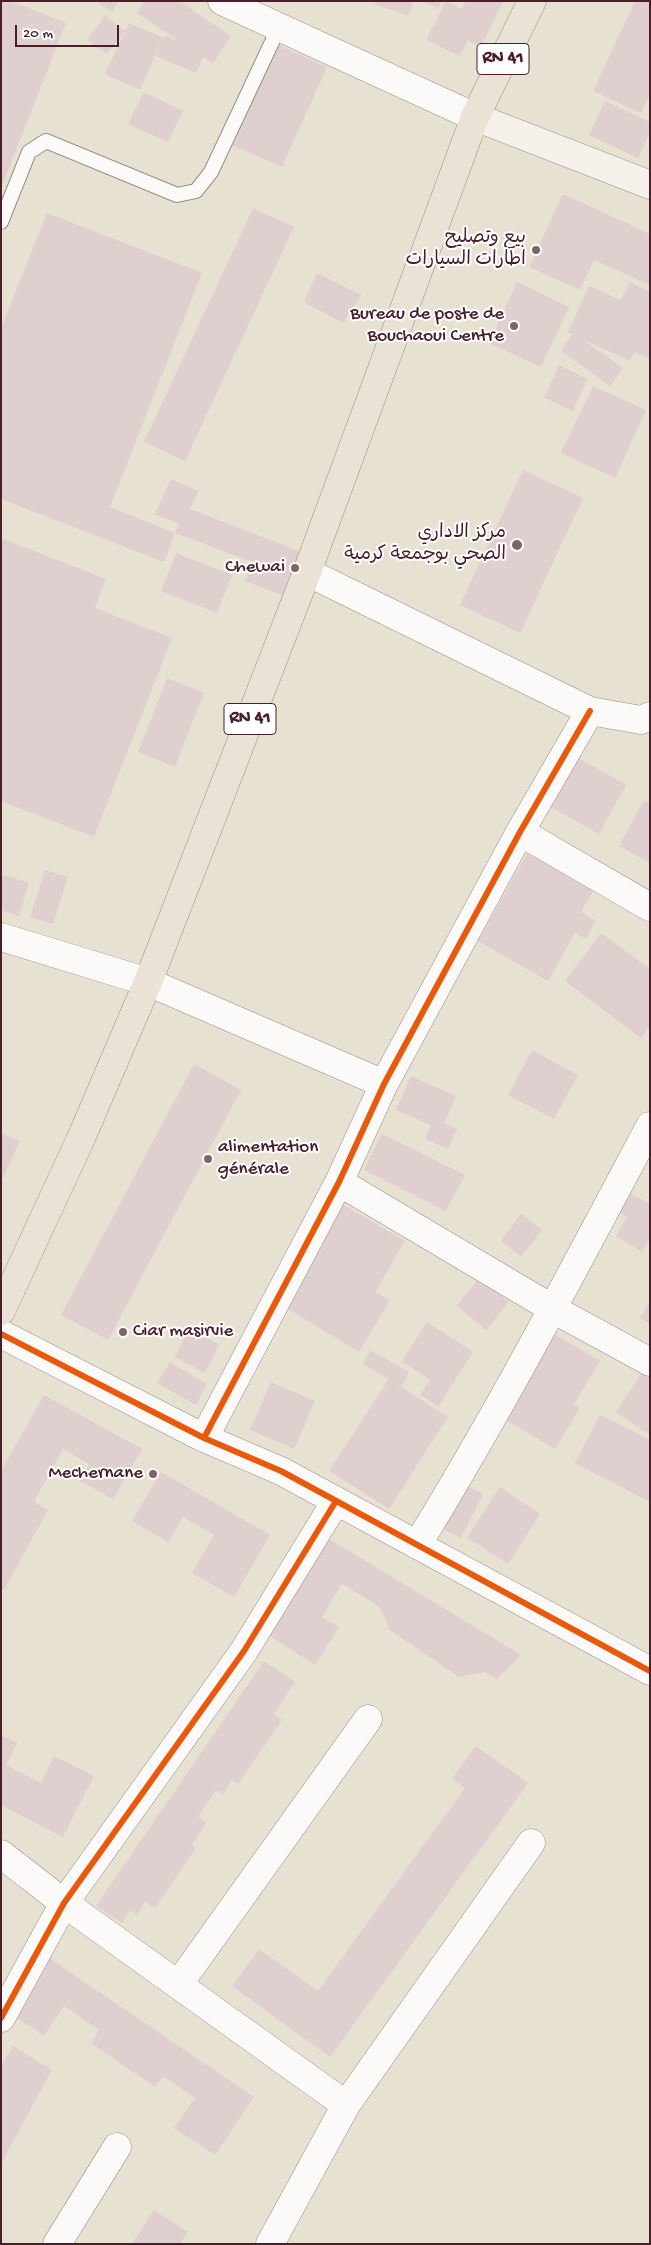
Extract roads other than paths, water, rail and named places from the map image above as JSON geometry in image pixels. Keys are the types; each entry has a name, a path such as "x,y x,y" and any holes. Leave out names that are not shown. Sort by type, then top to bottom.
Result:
{"main road":[{"name":"RN 41","path":"1,1311 82,1136 148,982 307,572 475,116 532,1"},
{"path":"475,116 650,185"}],"street":[{"path":"222,1 475,116"},
{"path":"307,572 590,711 647,720"},
{"path":"204,1438 339,1182 384,1084 520,832 590,711"},
{"path":"520,832 650,907"},
{"path":"1,937 148,982 384,1084"},
{"path":"418,1545 469,1461 553,1309 650,1126"},
{"path":"339,1182 553,1309 650,1362"},
{"path":"1,1334 204,1438 281,1471 650,1671"},
{"path":"1,2018 64,1903 244,1651 336,1501"},
{"path":"178,1985 368,1719"},
{"path":"270,2244 346,2105 530,1843"},
{"path":"1,1854 64,1903 346,2105"},
{"path":"57,2244 117,2147"}],"lane":[{"path":"1,222 29,152 46,141 177,195 196,191 211,172 278,27"}],"place":[{"name":"بيع وتصليح اطارات السيارات","path":"536,250"},
{"name":"Bureau de poste de Bouchaoui Centre","path":"514,326"},
{"name":"مركز الاداري الصحي بوجمعة كرمية","path":"517,545"},
{"name":"Chewai","path":"295,568"},
{"name":"alimentation générale","path":"208,1159"},
{"name":"Ciar masirvie","path":"123,1332"},
{"name":"Mechernane","path":"153,1474"}]}
